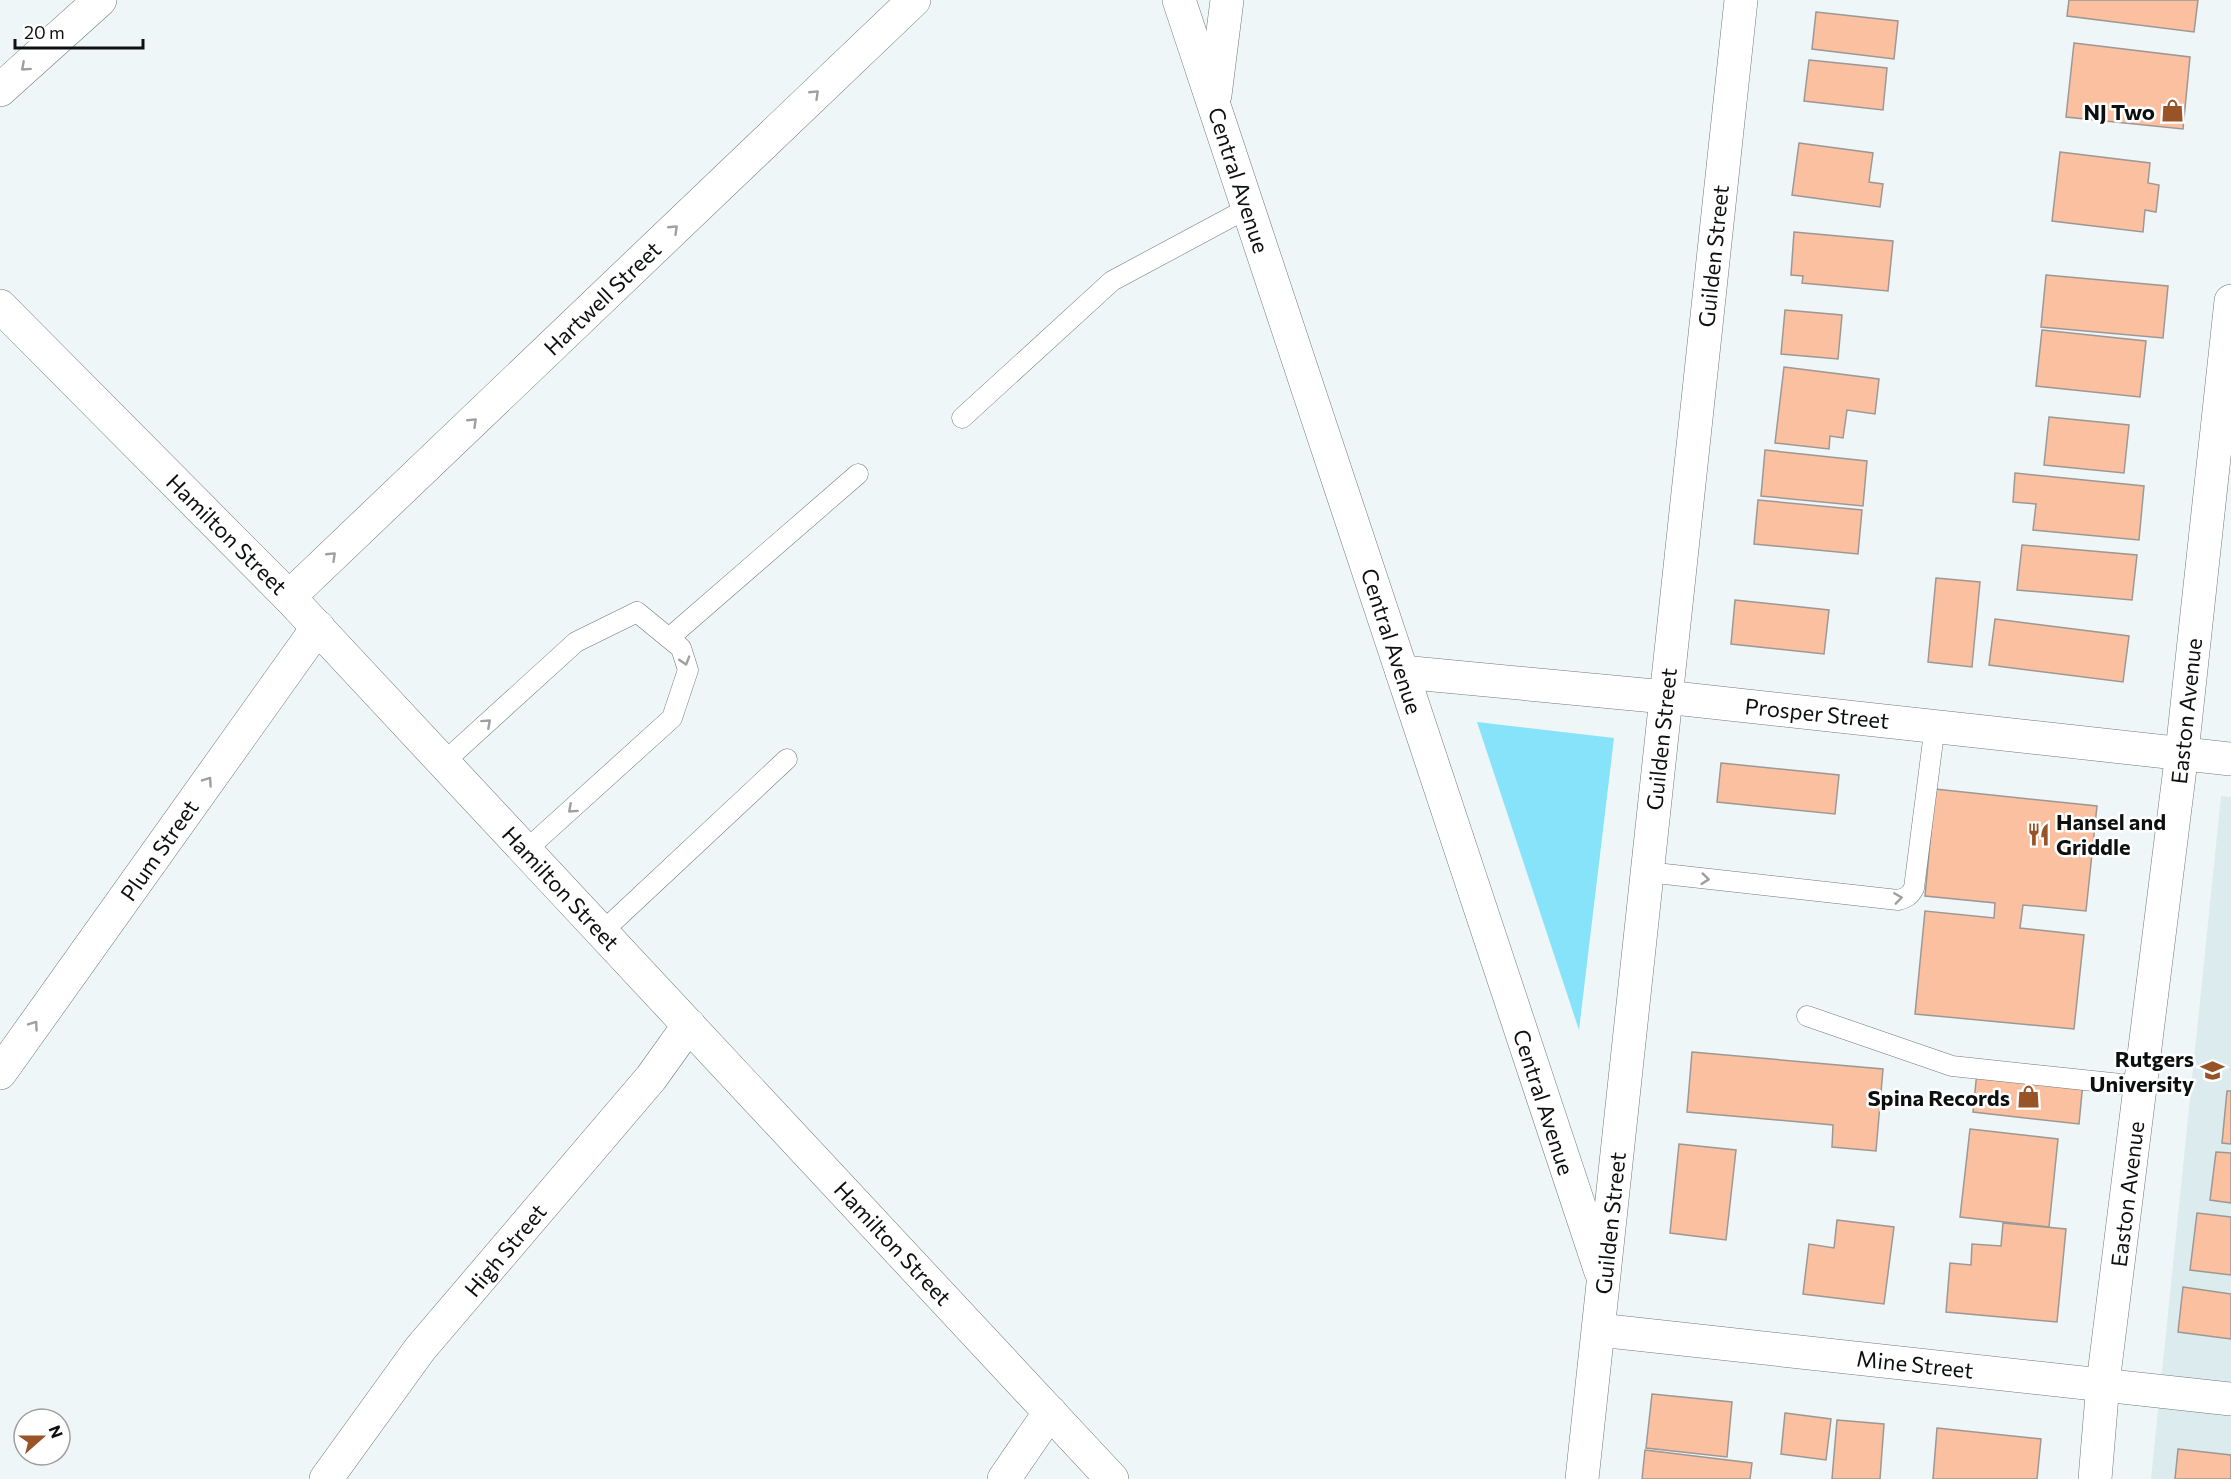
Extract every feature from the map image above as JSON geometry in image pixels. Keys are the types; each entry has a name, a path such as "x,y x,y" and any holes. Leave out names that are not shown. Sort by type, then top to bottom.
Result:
{"street":[{"path":"0,90 100,0"},
{"name":"Hartwell Street","path":"290,597 914,0"},
{"name":"Central Avenue","path":"1179,0 1604,1282"},
{"path":"1214,106 1227,0"},
{"name":"Guilden Street","path":"1582,1479 1741,0"},
{"name":"Easton Avenue","path":"2095,1479 2103,1383 2182,752 2231,301"},
{"name":"Hamilton Street","path":"0,306 290,597 1112,1479"},
{"name":"Plum Street","path":"0,1073 318,627"},
{"name":"Prosper Street","path":"1402,672 1935,725 2231,759"},
{"name":"High Street","path":"326,1479 420,1349 651,1078 689,1025"},
{"name":"Mine Street","path":"1599,1330 2103,1383 2231,1399"},
{"path":"1004,1479 1050,1412"}],"lane":[{"path":"962,418 1112,281 1248,208"},
{"path":"669,638 858,474"},
{"path":"444,762 576,642 637,612 681,648 688,670 672,718 526,850"},
{"path":"1647,872 1898,900 1911,895 1914,888 1935,725"},
{"path":"602,932 787,759"},
{"path":"1807,1016 1952,1066 2140,1086"}],"shaded area":[{"path":"1477,722 1614,738 1579,1030"},
{"name":"Rutgers University","path":"2221,796 2231,797 2231,1479 2151,1479"}],"building":[{"path":"2069,0 2198,0 2194,32 2067,16"},
{"path":"1816,12 1898,21 1894,59 1812,49"},
{"path":"2074,43 2190,57 2183,129 2066,117"},
{"path":"1809,60 1887,68 1883,110 1804,101"},
{"path":"1799,143 1873,153 1869,182 1883,184 1880,207 1792,195"},
{"path":"2060,152 2150,163 2148,183 2159,185 2156,212 2145,210 2143,232 2052,221"},
{"path":"1794,232 1893,241 1888,291 1802,283 1803,276 1791,275"},
{"path":"2046,275 2168,286 2163,338 2041,327"},
{"path":"1785,310 1842,315 1838,359 1781,354"},
{"path":"2042,330 2146,341 2140,397 2036,386"},
{"path":"1784,367 1879,379 1875,414 1847,410 1843,438 1830,436 1829,449 1775,443"},
{"path":"2049,417 2129,425 2124,473 2044,465"},
{"path":"1765,450 1867,461 1863,506 1761,496"},
{"path":"2015,473 2144,486 2139,540 2033,530 2036,504 2013,502"},
{"path":"1758,500 1862,510 1858,554 1754,544"},
{"path":"2022,545 2137,555 2132,600 2017,590"},
{"path":"1936,578 1980,582 1972,667 1928,662"},
{"path":"1735,600 1829,610 1824,654 1731,644"},
{"path":"1995,619 2129,636 2123,682 1989,665"},
{"path":"1721,763 1839,775 1835,814 1717,802"},
{"path":"1935,789 2097,806 2086,911 2023,905 2020,928 2084,935 2074,1029 1915,1014 1925,911 1994,918 1995,903 1925,896"},
{"path":"1692,1052 1883,1069 1876,1151 1832,1147 1833,1125 1687,1112"},
{"name":"Spina Records","path":"1977,1071 2083,1082 2079,1124 1973,1112"},
{"path":"2227,1091 2231,1091 2231,1144 2222,1143"},
{"path":"1970,1129 2058,1139 2049,1227 1960,1217"},
{"path":"1679,1144 1736,1150 1726,1240 1670,1233"},
{"path":"2216,1152 2231,1153 2231,1203 2210,1200"},
{"path":"2197,1213 2231,1217 2231,1275 2190,1270"},
{"path":"1837,1220 1894,1227 1884,1304 1803,1294 1809,1244 1834,1248"},
{"path":"2003,1223 2066,1229 2057,1322 1946,1312 1950,1263 1971,1265 1972,1244 2001,1246"},
{"path":"2183,1287 2231,1294 2231,1339 2178,1332"},
{"path":"1652,1394 1732,1402 1727,1457 1646,1448"},
{"path":"1785,1413 1831,1419 1826,1460 1781,1454"},
{"path":"1837,1420 1884,1424 1880,1479 1832,1479"},
{"path":"1937,1428 2041,1439 2037,1479 1933,1479"},
{"path":"2178,1449 2231,1455 2231,1479 2175,1479"},
{"path":"1645,1450 1752,1463 1750,1479 1642,1479"}],"place":[{"name":"NJ Two","path":"2173,111"},
{"name":"Hansel and Griddle","path":"2038,834"},
{"name":"Rutgers University","path":"2212,1071"},
{"name":"Spina Records","path":"2028,1097"}]}
